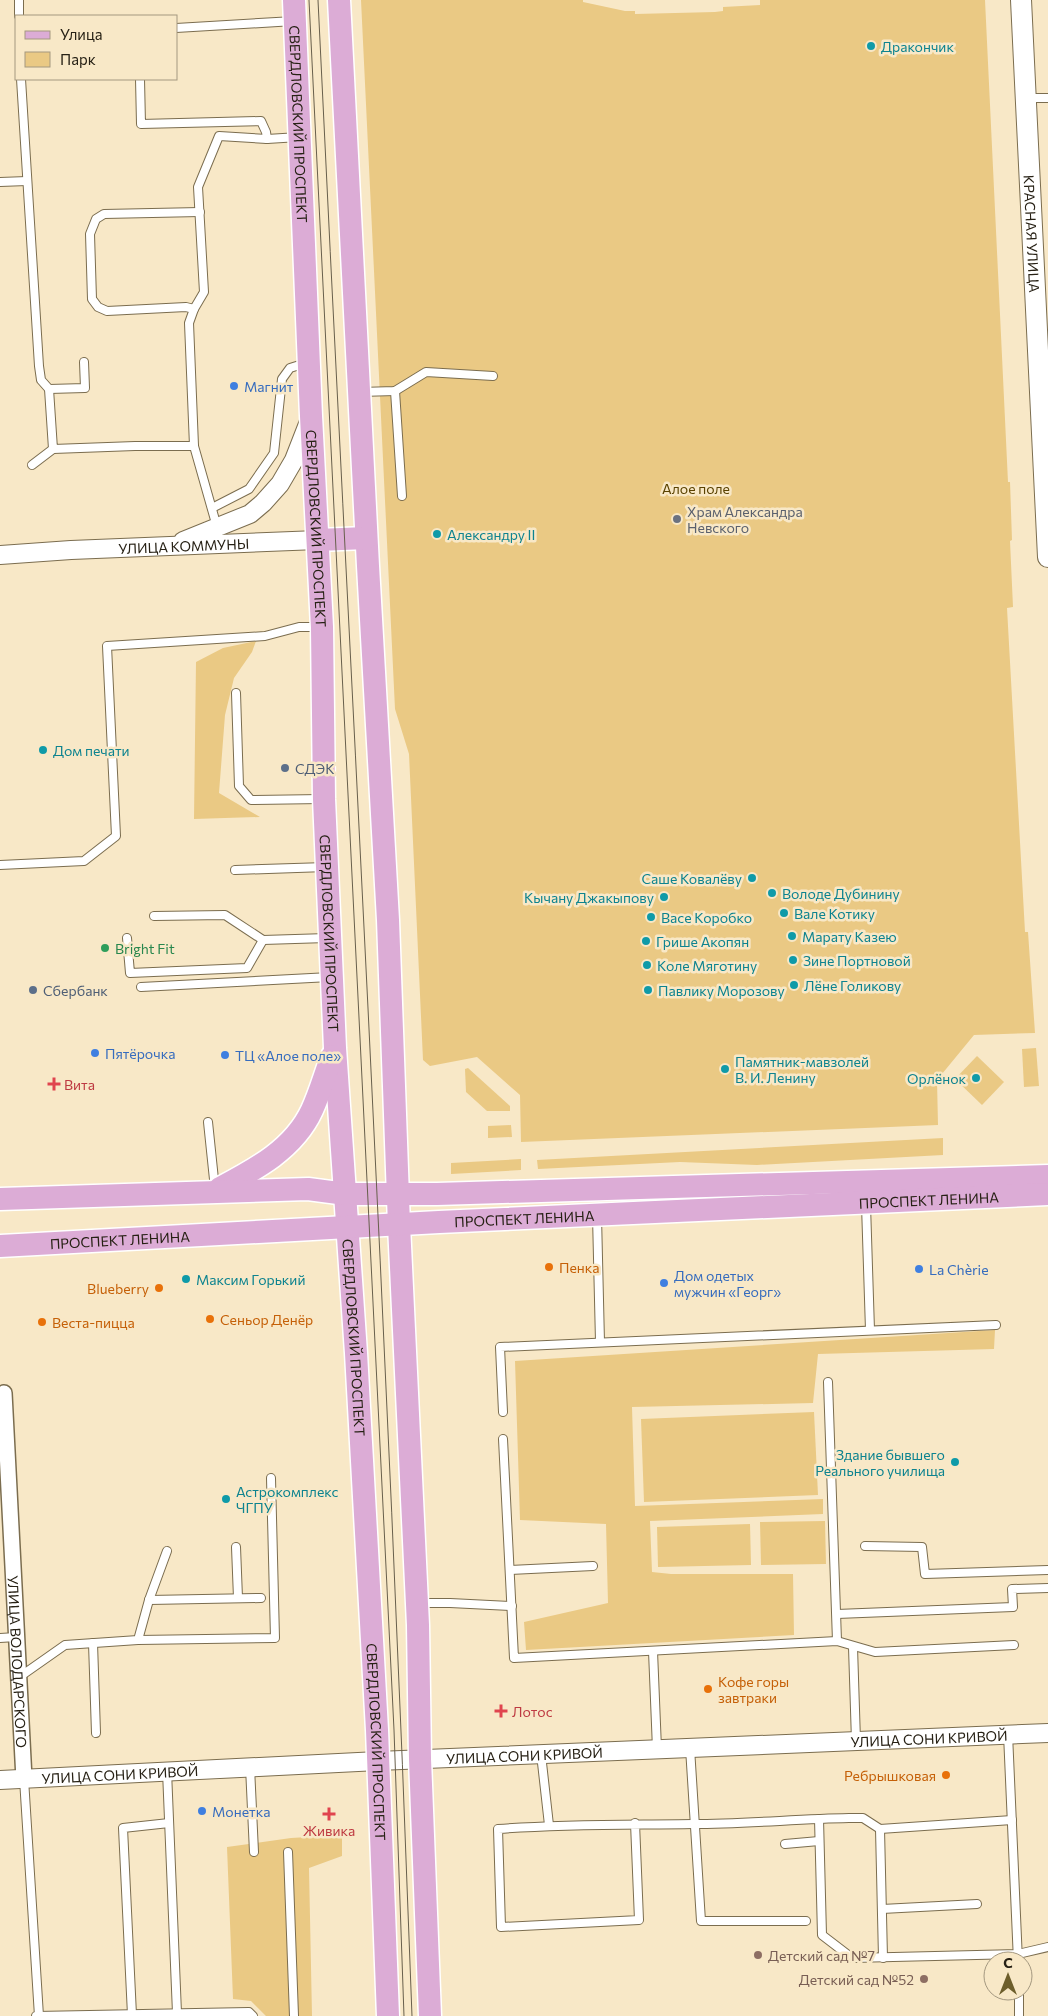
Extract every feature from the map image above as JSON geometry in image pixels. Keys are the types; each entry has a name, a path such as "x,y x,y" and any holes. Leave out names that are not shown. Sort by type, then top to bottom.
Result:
{"main road":[{"path":"339,0 358,392 388,920 399,1224 417,1603 420,1759 430,2016"},
{"name":"КРАСНАЯ УЛИЦА","path":"1021,0 1047,503 1048,557"},
{"name":"СВЕРДЛОВСКИЙ ПРОСПЕКТ","path":"295,11 308,362 322,627 324,799 335,1048 340,1142 346,1194 378,1761 388,2016"},
{"name":"УЛИЦА КОММУНЫ","path":"318,540 366,538"},
{"path":"215,1191 257,1168 280,1152 300,1130 312,1111 335,1048"},
{"name":"ПРОСПЕКТ ЛЕНИНА","path":"0,1199 308,1189 346,1194 398,1194 1048,1176"},
{"name":"ПРОСПЕКТ ЛЕНИНА","path":"0,1246 399,1224 1048,1194"}],"street":[{"path":"173,545 250,514 280,484 294,460 311,416"},
{"name":"УЛИЦА КОММУНЫ","path":"0,555 173,545 318,540"},
{"name":"УЛИЦА ВОЛОДАРСКОГО","path":"4,1393 24,1779"},
{"name":"УЛИЦА СОНИ КРИВОЙ","path":"0,1780 420,1759 1048,1733"}],"lane":[{"path":"19,0 19,15"},
{"path":"178,28 295,11"},
{"path":"21,80 39,366 41,380 50,389 53,450"},
{"path":"140,80 141,124 261,121 267,139"},
{"path":"1025,98 1048,98"},
{"path":"217,526 194,446 189,322 204,292 198,186 219,136 267,139 301,137"},
{"path":"0,182 27,181"},
{"path":"194,309 186,307 107,310 98,307 92,299 90,234 96,219 104,214 200,212"},
{"path":"50,389 85,388 84,362"},
{"path":"212,508 249,490 257,480 274,453 282,378 290,368 308,362"},
{"path":"358,392 395,391 426,372 493,376"},
{"path":"395,391 402,496"},
{"path":"32,466 53,450 135,446 194,446"},
{"path":"0,865 84,861 116,836 107,646 266,636 299,627 322,627"},
{"path":"236,693 239,786 251,800 324,799"},
{"path":"235,870 327,867"},
{"path":"154,916 226,915 264,940 331,938"},
{"path":"128,938 130,973 248,968 264,940"},
{"path":"141,987 332,977"},
{"path":"208,1122 215,1191"},
{"path":"866,1203 870,1330"},
{"path":"597,1216 600,1342"},
{"path":"502,1412 500,1347 996,1324"},
{"path":"828,1382 838,1641"},
{"path":"504,1439 514,1658 838,1641 875,1652 1014,1645"},
{"path":"18,1678 65,1645 138,1640 275,1638 271,1478"},
{"path":"865,1546 922,1547 925,1574 1048,1570"},
{"path":"236,1547 238,1598"},
{"path":"138,1640 167,1551"},
{"path":"510,1570 593,1566"},
{"path":"837,1614 1013,1607 1012,1589 1048,1588"},
{"path":"150,1600 261,1598"},
{"path":"417,1603 512,1606"},
{"path":"0,1638 16,1637"},
{"path":"93,1643 96,1733"},
{"path":"853,1647 856,1741"},
{"path":"653,1651 658,1749"},
{"path":"1008,1734 1018,1951"},
{"path":"690,1748 700,1921 806,1921"},
{"path":"541,1754 549,1825"},
{"path":"250,1767 254,1852"},
{"path":"167,1771 177,2013"},
{"path":"24,1779 38,2016 248,2012 252,2016"},
{"path":"635,1823 639,1920 501,1927 498,1829 549,1825 635,1823 694,1824 863,1818 880,1829 1012,1820"},
{"path":"818,1819 822,1935 852,1958 983,1958"},
{"path":"132,2014 123,1828 169,1823"},
{"path":"880,1829 883,1958"},
{"path":"785,1844 819,1841"},
{"path":"288,1852 294,2016"},
{"path":"882,1909 977,1904"},
{"path":"1033,1952 1048,1947"},
{"path":"1019,2001 1019,2016"}],"green space":[{"name":"Алое поле","path":"361,0 583,0 583,2 625,11 635,11 635,14 715,12 723,11 723,7 760,5 760,0 985,0 1008,482 1010,482 1013,607 1007,608 1025,932 1028,932 1035,1033 974,1035 937,1080 938,1125 521,1142 520,1095 477,1057 430,1066 423,1060 409,754 395,709"},
{"path":"256,641 252,652 234,678 225,715 219,793 260,817 194,819 196,662 223,648"},
{"path":"1036,1048 1039,1086 1024,1087 1022,1049"},
{"path":"977,1056 1004,1082 982,1105 955,1079"},
{"path":"468,1068 510,1106 510,1111 487,1111 466,1092 465,1069"},
{"path":"511,1125 512,1137 488,1138 488,1126"},
{"path":"943,1138 943,1155 757,1165 680,1162 538,1169 537,1160"},
{"path":"521,1159 521,1170 451,1174 451,1163"},
{"path":"995,1330 994,1349 818,1354 813,1403 632,1407 635,1506 823,1499 823,1514 650,1521 652,1572 671,1574 793,1574 794,1635 526,1650 524,1622 608,1603 606,1524 520,1520 515,1361"},
{"path":"814,1412 818,1495 644,1502 641,1419"},
{"path":"825,1521 826,1564 761,1565 760,1522"},
{"path":"750,1524 751,1565 658,1567 657,1527"},
{"path":"342,1835 342,1856 309,1868 312,2016 266,2016 251,2001 233,1999 227,1847 291,1838"}],"tram line":[{"path":"309,0 394,1730 404,2016"},
{"path":"318,0 392,1512 412,2016"}],"place":[{"name":"Дракончик","path":"871,46"},
{"name":"Магнит","path":"234,386"},
{"name":"Храм Александра Невского","path":"677,519"},
{"name":"Александру II","path":"437,534"},
{"name":"Дом печати","path":"43,750"},
{"name":"СДЭК","path":"285,768"},
{"name":"Саше Ковалёву","path":"752,878"},
{"name":"Володе Дубинину","path":"772,893"},
{"name":"Кычану Джакыпову","path":"664,897"},
{"name":"Вале Котику","path":"784,913"},
{"name":"Васе Коробко","path":"651,917"},
{"name":"Марату Казею","path":"792,936"},
{"name":"Грише Акопян","path":"646,941"},
{"name":"Bright Fit","path":"105,948"},
{"name":"Зине Портновой","path":"793,960"},
{"name":"Коле Мяготину","path":"647,965"},
{"name":"Лёне Голикову","path":"794,985"},
{"name":"Сбербанк","path":"33,990"},
{"name":"Павлику Морозову","path":"648,990"},
{"name":"Пятёрочка","path":"95,1053"},
{"name":"ТЦ «Алое поле»","path":"225,1055"},
{"name":"Памятник-мавзолей В. И. Ленину","path":"725,1069"},
{"name":"Орлёнок","path":"976,1078"},
{"name":"Вита","path":"54,1084"},
{"name":"Пенка","path":"549,1267"},
{"name":"La Chèrie","path":"919,1269"},
{"name":"Максим Горький","path":"186,1279"},
{"name":"Дом одетых мужчин «Георг»","path":"664,1283"},
{"name":"Blueberry","path":"159,1288"},
{"name":"Сеньор Денёр","path":"210,1319"},
{"name":"Веста-пицца","path":"42,1322"},
{"name":"Здание бывшего Реального училища","path":"955,1462"},
{"name":"Астрокомплекс ЧГПУ","path":"226,1499"},
{"name":"Кофе горы завтраки","path":"708,1689"},
{"name":"Лотос","path":"501,1711"},
{"name":"Ребрышковая","path":"946,1775"},
{"name":"Монетка","path":"202,1811"},
{"name":"Живика","path":"329,1814"},
{"name":"Детский сад №7","path":"758,1955"},
{"name":"Детский сад №52","path":"924,1979"}]}
